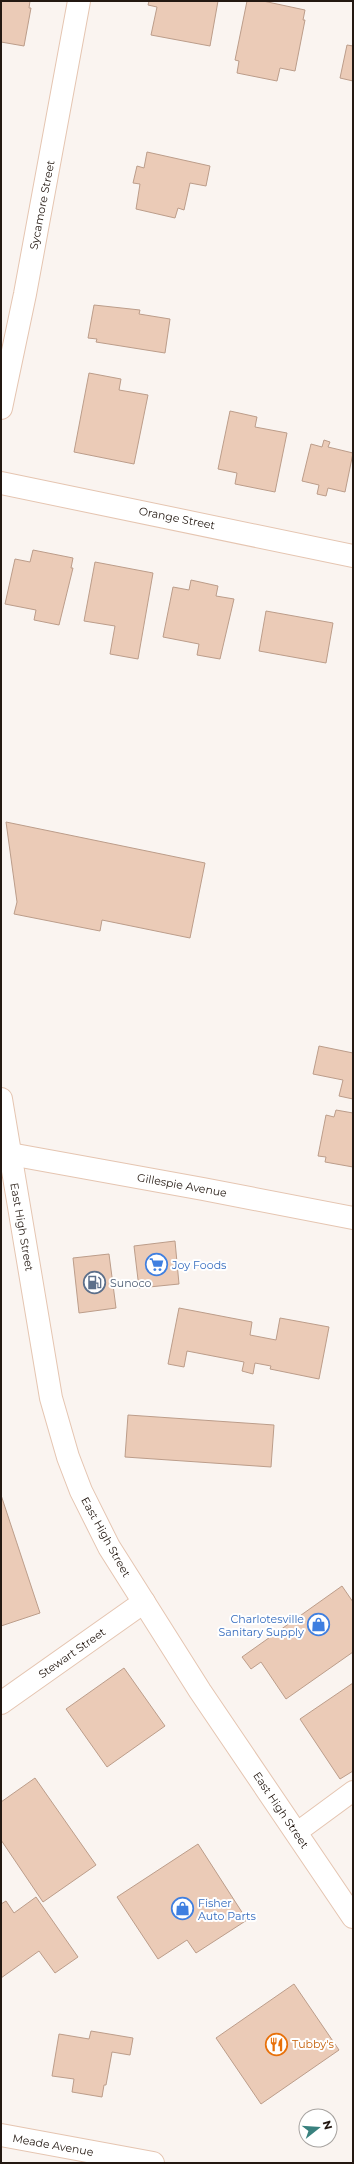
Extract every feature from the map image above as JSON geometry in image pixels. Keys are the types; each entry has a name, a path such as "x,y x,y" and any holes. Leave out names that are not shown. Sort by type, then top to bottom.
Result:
{"street":[{"name":"Sycamore Street","path":"1,408 26,286 79,1"},
{"name":"Orange Street","path":"1,483 353,556"},
{"name":"East High Street","path":"1,1099 51,1398 68,1457 81,1492 109,1547 200,1691 353,1917"},
{"name":"Gillespie Avenue","path":"10,1154 353,1218"},
{"name":"Stewart Street","path":"1,1703 144,1602"},
{"name":"Meade Avenue","path":"1,2135 153,2163"}],"lane":[{"path":"296,1833 353,1791"}],"building":[{"path":"1,1 30,1 29,8 31,8 24,46 1,42"},
{"path":"149,1 218,1 210,46 151,35 157,7 148,5"},
{"path":"247,1 263,1 305,10 303,20 305,20 295,71 280,68 277,81 237,73 239,61 235,60"},
{"path":"347,45 353,46 353,81 340,78"},
{"path":"147,152 210,166 206,186 190,183 184,210 178,208 175,218 136,209 140,184 133,183 137,166 144,168"},
{"path":"94,305 140,310 139,314 170,319 165,353 96,342 97,339 88,338"},
{"path":"89,373 121,379 119,390 148,395 134,464 74,452"},
{"path":"230,411 257,417 255,427 287,433 275,492 235,484 237,473 218,469"},
{"path":"324,440 330,442 328,447 353,453 345,492 328,488 326,496 317,494 319,485 302,481 311,444 322,447"},
{"path":"33,550 73,558 71,568 73,568 59,625 34,620 36,610 5,604 15,559 30,562"},
{"path":"95,562 153,573 138,659 110,654 115,626 84,621"},
{"path":"191,580 218,586 216,596 234,599 220,659 197,655 199,644 163,637 173,587 189,590"},
{"path":"266,611 333,623 326,663 259,651"},
{"path":"6,822 205,863 190,938 102,920 100,931 14,914 17,902"},
{"path":"319,1046 353,1053 353,1099 339,1096 343,1080 313,1074"},
{"path":"336,1110 353,1113 353,1167 325,1162 326,1157 318,1156 326,1115 334,1117"},
{"name":"Joy Foods","path":"175,1241 179,1284 139,1288 134,1246"},
{"name":"Sunoco","path":"109,1254 116,1308 79,1313 73,1258"},
{"path":"179,1308 252,1322 250,1335 276,1340 280,1318 329,1327 319,1379 270,1369 271,1366 255,1363 253,1374 242,1371 244,1362 187,1351 184,1367 168,1364"},
{"path":"128,1415 274,1425 271,1467 125,1457"},
{"path":"1,1495 40,1613 1,1626"},
{"name":"Charlotesville Sanitary Supply","path":"342,1586 353,1602 353,1652 286,1699 261,1662 251,1669 242,1657"},
{"path":"124,1668 165,1726 107,1767 66,1709"},
{"path":"353,1683 353,1771 340,1779 300,1719"},
{"path":"35,1778 96,1865 43,1902 1,1840 1,1802"},
{"name":"Fisher Auto Parts","path":"198,1844 247,1920 196,1953 187,1940 158,1959 117,1897"},
{"path":"36,1897 78,1957 55,1973 39,1951 1,1978 1,1904 6,1901 14,1913"},
{"name":"Tubby's","path":"294,1984 339,2050 261,2104 216,2038"},
{"path":"91,2031 133,2038 130,2055 112,2052 106,2085 104,2085 102,2097 72,2092 74,2079 52,2076 59,2034 89,2039"}],"place":[{"name":"Joy Foods","path":"157,1265"},
{"name":"Sunoco","path":"94,1283"},
{"name":"Charlotesville Sanitary Supply","path":"319,1625"},
{"name":"Fisher Auto Parts","path":"182,1909"},
{"name":"Tubby's","path":"277,2044"}]}
